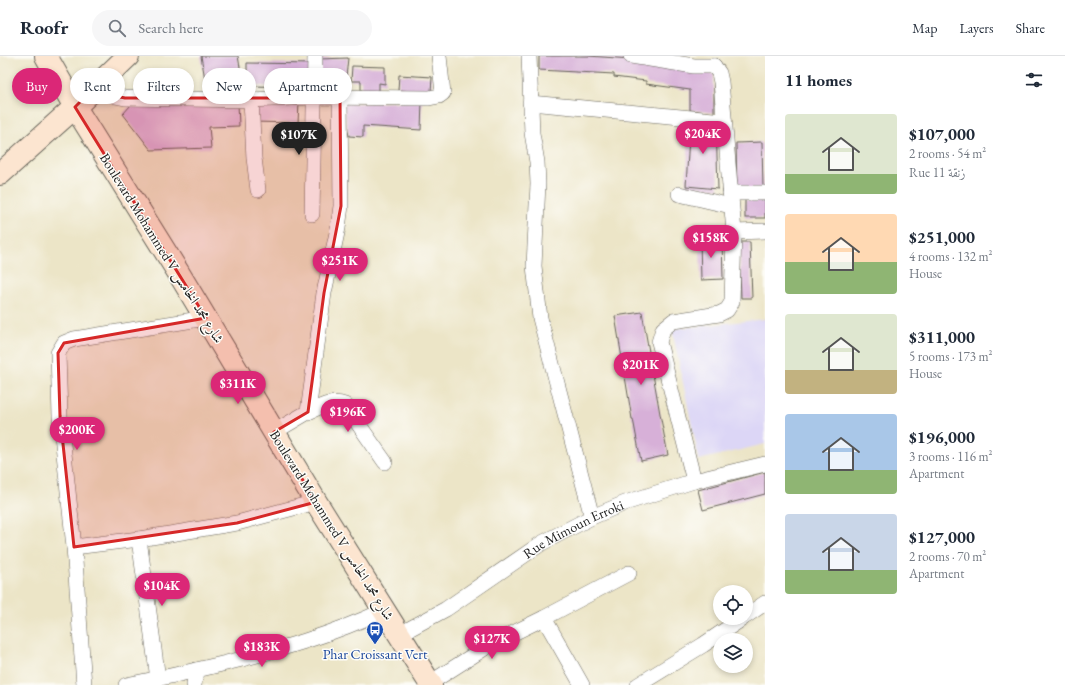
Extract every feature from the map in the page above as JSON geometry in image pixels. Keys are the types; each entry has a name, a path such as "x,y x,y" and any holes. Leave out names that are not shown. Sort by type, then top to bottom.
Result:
{"main road":[{"name":"Boulevard Mohammed V شارع محمد الخامس","path":"46,56 316,502 430,684"},
{"path":"115,68 128,56"},
{"path":"0,174 75,106"}],"street":[{"path":"314,56 314,68"},
{"path":"352,98 429,98 439,96 443,93 442,56"},
{"path":"529,56 532,133 538,184 534,266 540,318 592,517"},
{"path":"631,56 694,66 713,61 719,73 721,82 734,232 732,302 727,310 719,314 673,321 663,329 659,342 694,481"},
{"path":"125,98 202,99"},
{"path":"530,103 724,121"},
{"path":"251,104 254,158 258,190"},
{"path":"312,214 314,104"},
{"path":"308,412 324,293 338,228 341,206 340,104"},
{"path":"679,194 731,199 765,193"},
{"path":"734,232 765,231"},
{"path":"84,685 74,547 60,416 58,352 64,343 74,339 206,318"},
{"path":"274,432 308,412 337,402 345,405 385,462"},
{"name":"Rue Mimoun Erroki","path":"400,634 446,609 542,543 592,517 625,503 694,481 765,464"},
{"path":"74,547 139,539 237,523 316,502"},
{"path":"139,539 158,679"},
{"path":"430,684 491,644 629,573"},
{"path":"753,611 765,603"},
{"path":"132,684 196,670 302,643 344,628 384,610"},
{"path":"544,618 582,685"},
{"path":"638,685 733,625"},
{"path":"194,685 196,670"}],"highlighted area":[{"path":"97,85 115,96 125,98 340,98 341,206 324,293 308,412 274,432 316,502 237,523 74,547 60,416 58,353 64,343 206,318 75,107"}],"shaded area":[{"path":"765,319 765,444 699,460 672,329"}],"building":[{"path":"201,56 238,56 240,68 203,68"},
{"path":"539,56 588,56 631,59 714,74 714,113 690,110 690,90 646,84 646,81 614,77 614,74 539,70"},
{"path":"348,58 347,68 320,68 319,59"},
{"path":"247,63 314,64 314,68 264,68 264,86 256,86 256,68 247,68"},
{"path":"352,66 385,67 385,84 379,83 379,92 361,92 361,81 352,81"},
{"path":"399,75 432,77 431,92 398,90"},
{"path":"256,101 264,101 264,104 299,104 298,123 254,122 254,104 256,104"},
{"path":"422,101 421,130 363,126 363,137 349,136 343,104"},
{"path":"238,104 239,126 209,127 211,148 151,150 123,114 131,105"},
{"path":"690,120 716,122 718,189 686,186"},
{"path":"762,142 763,189 737,190 736,143"},
{"path":"745,200 765,200 765,218 745,218"},
{"path":"700,239 722,239 723,279 701,280"},
{"path":"739,242 750,242 752,298 741,298"},
{"path":"642,312 668,455 641,461 632,419 615,316"},
{"path":"765,472 765,494 703,510 698,490"}],"place":[{"name":"Phar Croissant Vert","path":"375,645"}]}
